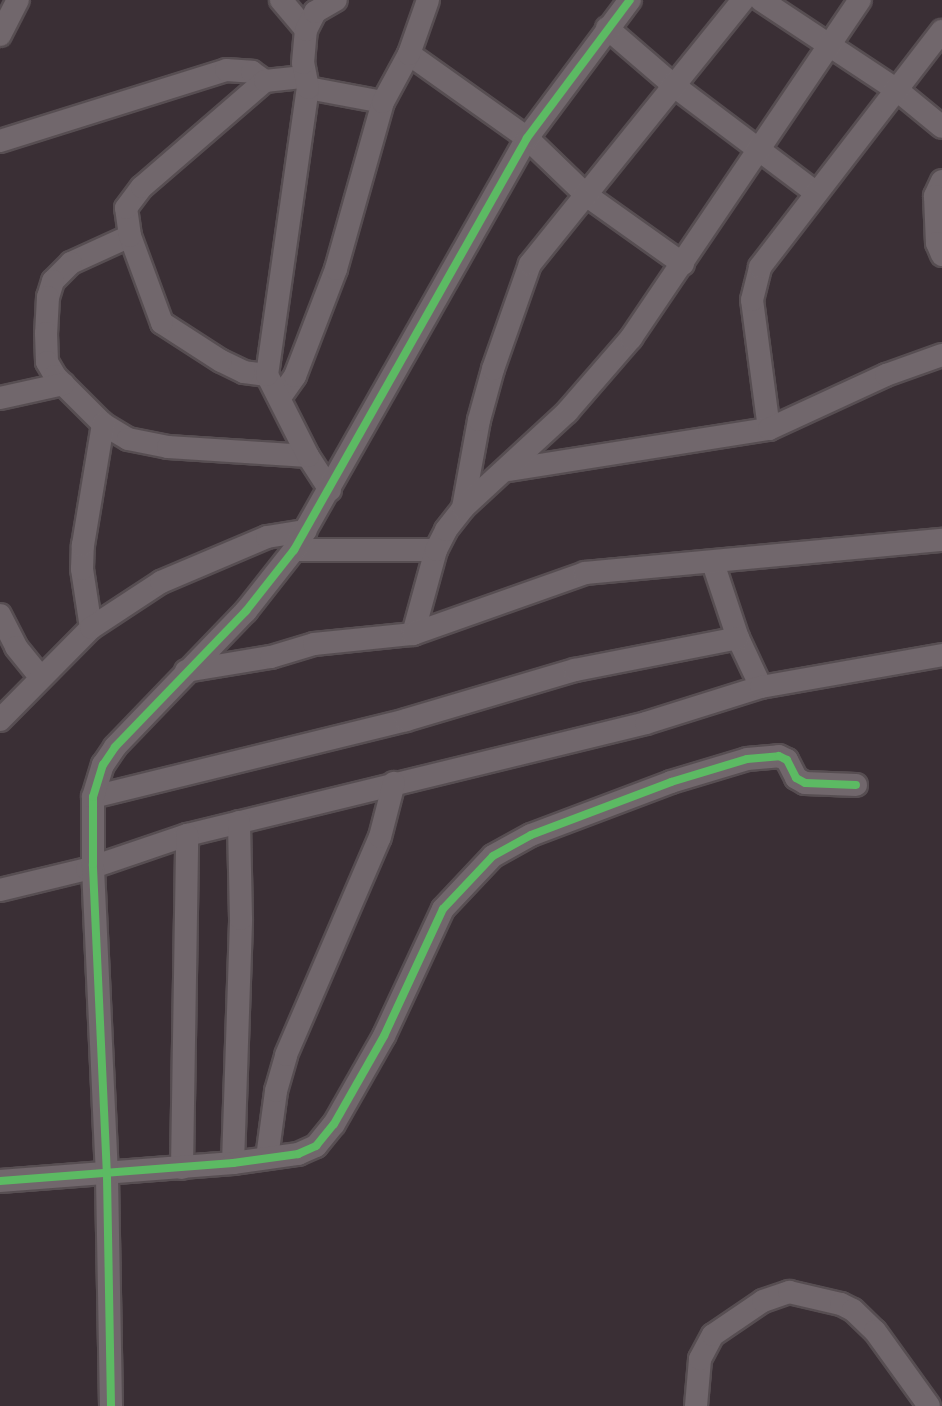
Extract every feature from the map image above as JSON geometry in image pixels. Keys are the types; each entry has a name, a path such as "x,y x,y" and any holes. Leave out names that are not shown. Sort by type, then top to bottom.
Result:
{"street":[{"path":"0,35 18,0"},
{"path":"281,0 306,30"},
{"path":"330,490 308,456 281,396 267,375 306,82 306,30 315,12 336,0"},
{"path":"281,396 295,376 336,269 383,102 408,54 428,0"},
{"path":"111,1406 107,1176 93,864 93,797 103,765 115,747 246,610 300,540 526,138 630,0"},
{"path":"463,507 490,379 530,264 743,0"},
{"path":"761,0 897,90 942,127"},
{"path":"413,634 436,550 463,507 508,470 567,412 631,338 683,264 756,150 860,0"},
{"path":"607,28 673,85 756,150 815,192"},
{"path":"769,429 752,300 754,281 760,267 815,192 942,31"},
{"path":"408,54 526,138 586,195 683,264"},
{"path":"0,141 226,70 252,72 265,81 306,82 383,102"},
{"path":"265,81 129,202 126,218 152,305 162,323 221,361 244,372 267,375"},
{"path":"942,181 935,196 937,243 942,255"},
{"path":"130,236 71,262 53,281 48,297 47,362 63,384 104,424 128,439 168,447 308,456"},
{"path":"508,470 769,429 886,375 942,355"},
{"path":"0,398 63,384"},
{"path":"91,628 82,569 83,545 104,424"},
{"path":"0,720 40,677 91,628 161,582 203,562 267,537 436,550"},
{"path":"186,671 271,657 314,644 413,634 585,573 942,540"},
{"path":"713,562 738,638 761,687"},
{"path":"0,615 16,646 40,677"},
{"path":"93,797 406,720 575,670 738,638"},
{"path":"0,890 87,869 93,864 239,822 646,723 761,687 942,655"},
{"path":"0,1181 107,1176 298,1154 325,1137 384,1036 443,909 493,856 531,835 671,782 747,759 779,756 787,760 796,778 805,783 856,786"},
{"path":"267,1158 276,1091 286,1055 380,837 393,783"},
{"path":"232,1163 241,919 239,822"},
{"path":"182,1168 188,836"},
{"path":"696,1406 700,1359 709,1340 763,1300 789,1292 841,1304 853,1310 875,1331 929,1406"}],"cycle path":[{"path":"111,1406 107,1176 93,864 93,797 103,765 115,747 246,611 294,550 527,138 630,0"},
{"path":"0,1181 233,1163 298,1154 316,1146 334,1124 384,1036 443,909 493,856 531,835 671,782 747,759 779,756 787,760 796,778 805,783 856,785"}]}
